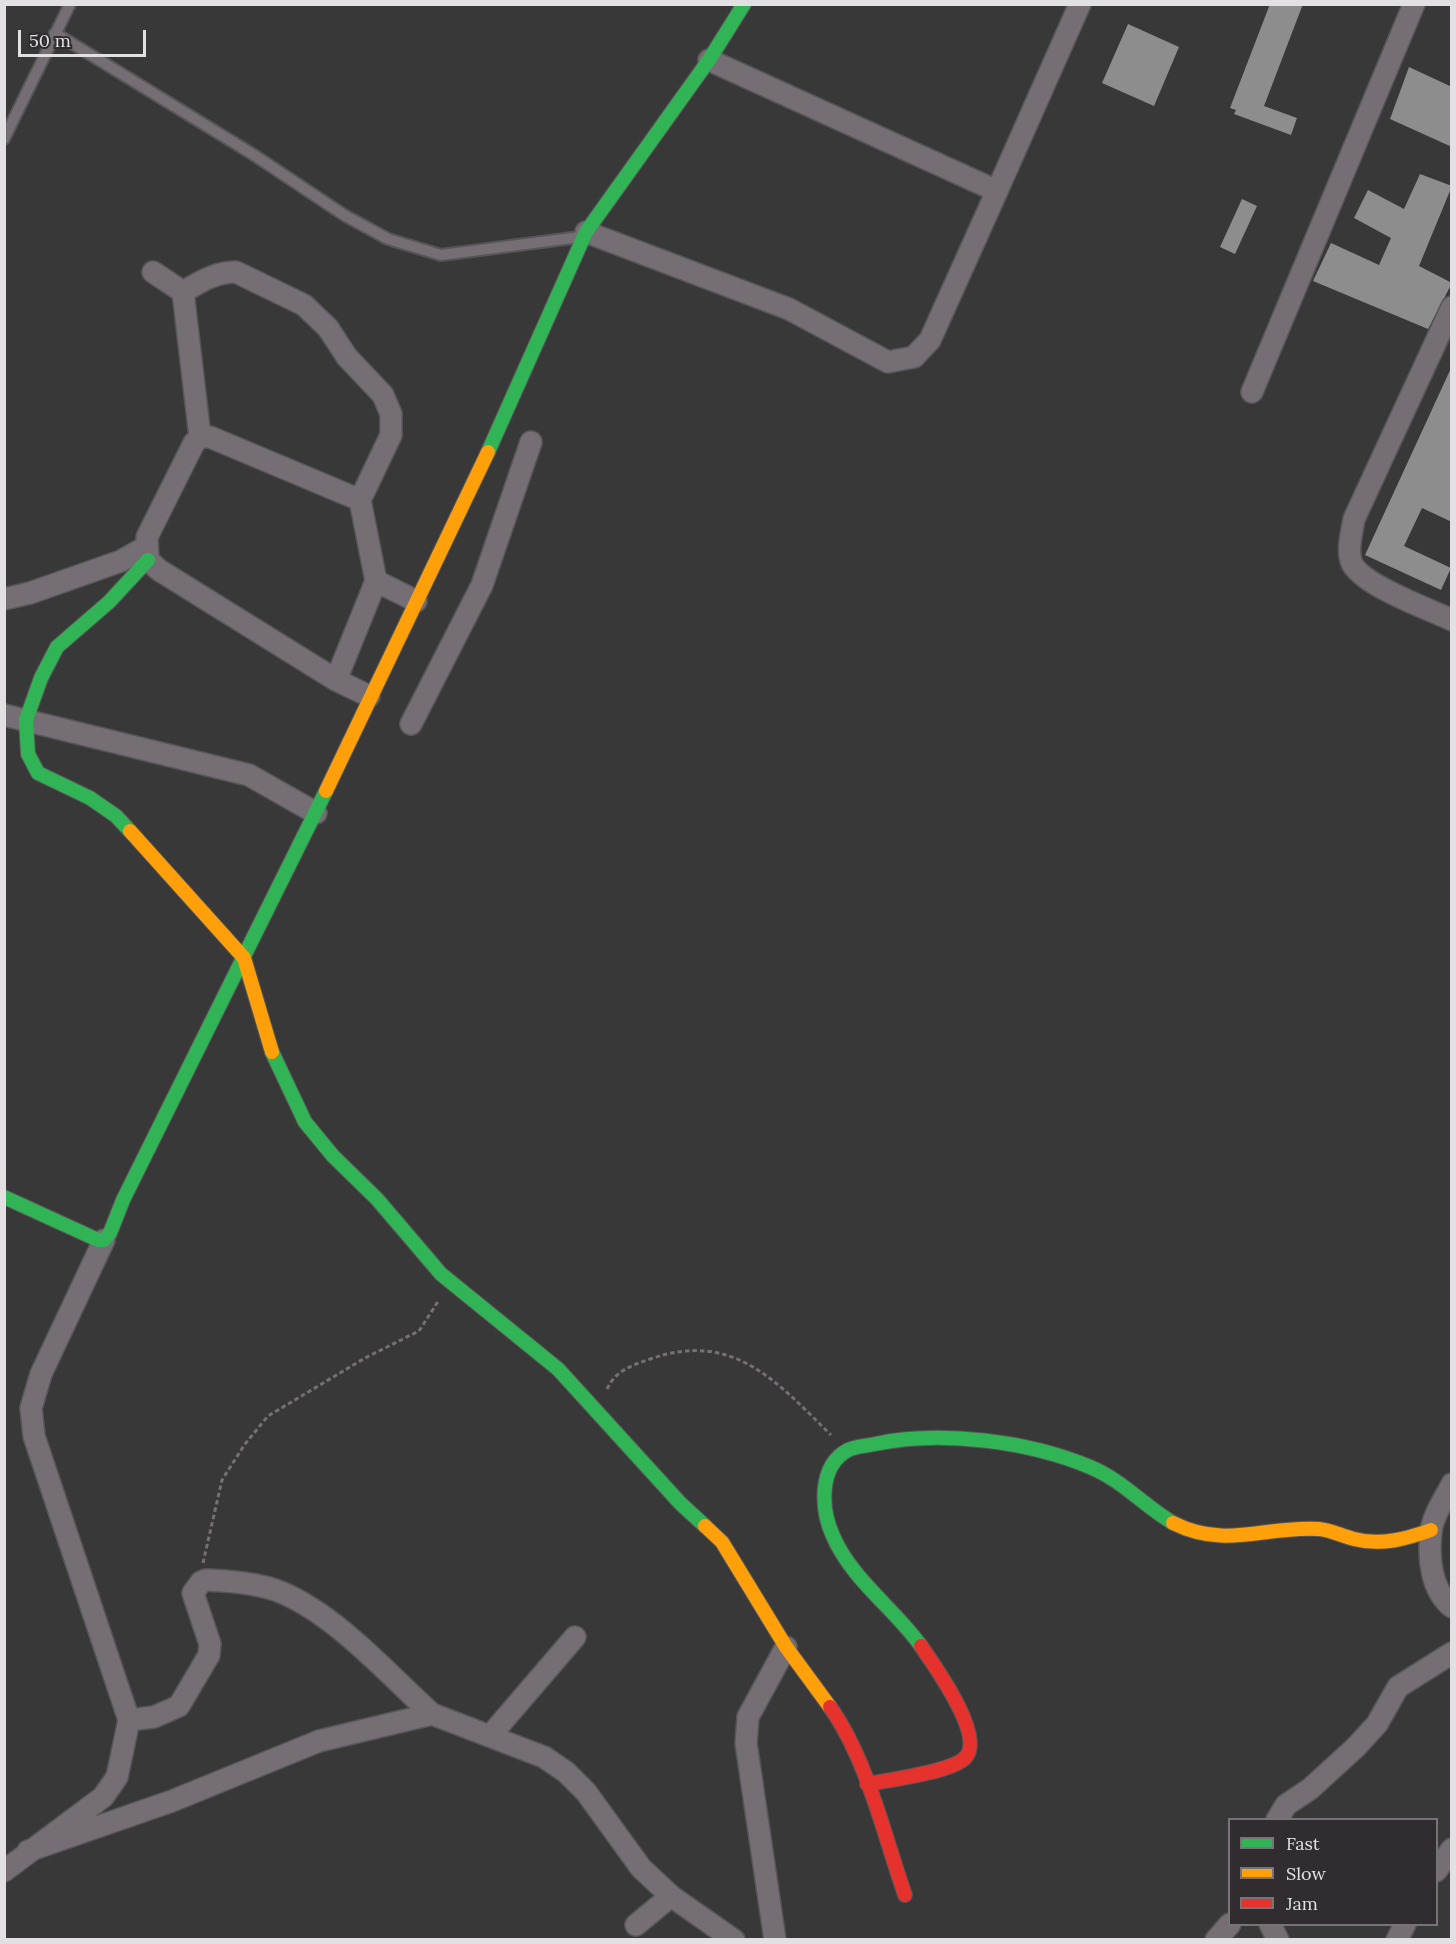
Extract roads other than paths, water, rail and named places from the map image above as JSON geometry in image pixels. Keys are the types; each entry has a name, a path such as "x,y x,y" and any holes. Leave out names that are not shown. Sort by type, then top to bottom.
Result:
{"street":[{"path":"4,1871 103,1797 117,1777 129,1720 34,1436 31,1408 41,1374 104,1240 110,1233 123,1200 316,813 369,696 503,420 585,234 709,60 744,4"},
{"path":"585,234 789,309 888,362 914,357 930,340 1080,4"},
{"path":"1252,392 1414,4"},
{"path":"709,60 997,191"},
{"path":"153,272 183,292 200,436 194,443 147,537 147,553 159,570 336,680 369,696"},
{"path":"183,292 208,278 224,272 236,272 304,305 328,328 355,366 383,395 391,414 391,435 360,500 376,581 336,680"},
{"path":"1452,307 1354,519 1350,544 1351,562 1363,578 1452,620"},
{"path":"200,436 210,436 360,500"},
{"path":"411,724 482,585 531,442"},
{"path":"4,599 30,593 147,553"},
{"path":"147,553 109,602 57,647 41,678 26,720 28,754 38,772 90,798 116,816 244,958 274,1058 305,1122 333,1156 377,1199 441,1274 558,1369 680,1503 722,1542 786,1647 840,1722 867,1784 906,1895"},
{"path":"376,581 416,601"},
{"path":"4,715 249,775 316,813"},
{"path":"4,1197 98,1240 104,1240"},
{"path":"867,1784 941,1769 965,1758 972,1743 967,1724 931,1664 909,1631 858,1578 830,1524 824,1500 825,1484 829,1470 847,1451 928,1437 1060,1456 1106,1474 1165,1518 1186,1529 1224,1538 1252,1538 1313,1529 1331,1530 1359,1541 1398,1541 1431,1530"},
{"path":"1452,1484 1431,1530 1433,1582 1441,1598 1452,1607"},
{"path":"129,1720 154,1717 179,1706 209,1655 210,1644 193,1593 201,1582 263,1587 281,1592 297,1600 336,1627 432,1714 544,1757 566,1772 586,1792 641,1869 671,1896 734,1940"},
{"path":"490,1736 575,1636"},
{"path":"775,1940 746,1743 748,1717 786,1647"},
{"path":"1278,1818 1286,1805 1310,1789 1356,1747 1377,1724 1398,1686 1452,1653"},
{"path":"28,1851 172,1801 319,1741 432,1714"},
{"path":"1438,1870 1452,1849"},
{"path":"636,1925 671,1896"},
{"path":"1216,1940 1228,1926"},
{"path":"1271,1926 1278,1940"},
{"path":"1397,1940 1404,1926"}],"lane":[{"path":"4,139 70,4"},
{"path":"55,33 254,155 344,215 388,240 441,255 585,234"}]}
